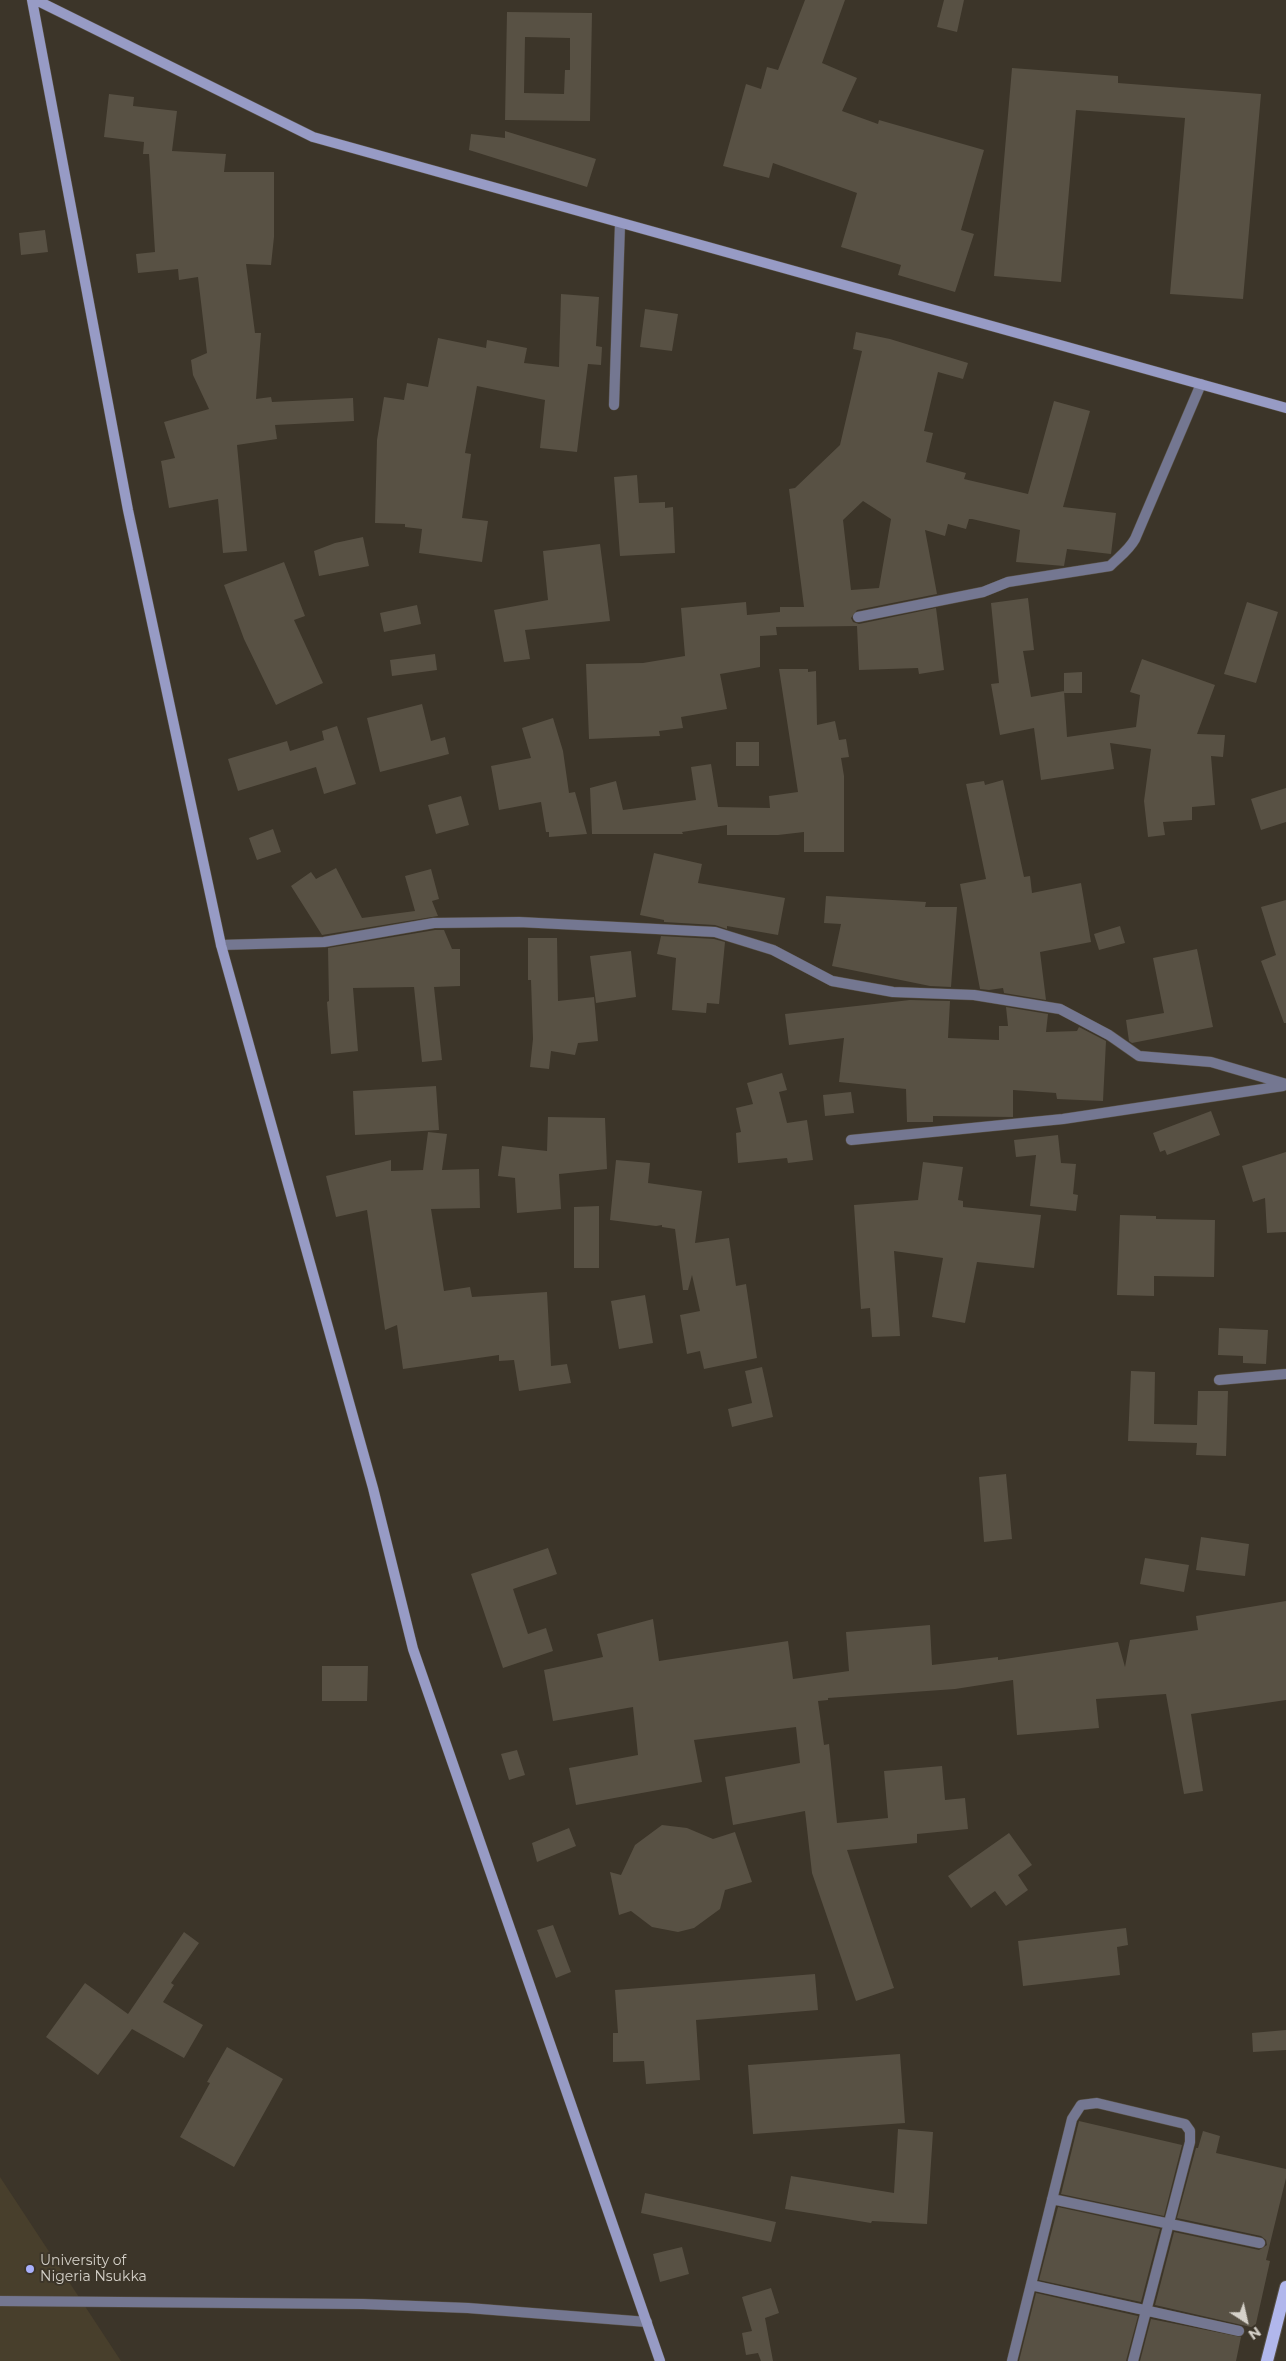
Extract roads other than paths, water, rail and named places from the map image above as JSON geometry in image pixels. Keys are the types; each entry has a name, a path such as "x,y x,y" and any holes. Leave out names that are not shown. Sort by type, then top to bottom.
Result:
{"main road":[{"path":"1267,2361 1286,2288"}],"street":[{"path":"34,0 313,137 1286,408"},
{"path":"34,0 128,510 221,945 373,1488 413,1649 660,2361"},
{"path":"614,405 620,224"},
{"path":"858,617 983,592 1008,582 1110,566 1120,554 1130,548 1135,539 1201,384"},
{"path":"221,945 324,942 434,922 519,922 715,932 773,950 832,981 893,992 974,995 1060,1009 1109,1035 1139,1056 1211,1062 1286,1085"},
{"path":"851,1140 1063,1119 1286,1085"},
{"path":"1219,1380 1286,1374"},
{"path":"1012,2361 1072,2120 1081,2105 1097,2103 1185,2124 1190,2131 1190,2142 1133,2361"},
{"path":"1052,2200 1169,2223 1260,2244"},
{"path":"1031,2285 1239,2331"},
{"path":"0,2301 333,2304 468,2308 647,2322"}],"place":[{"name":"University of Nigeria Nsukka","path":"30,2269"}]}
